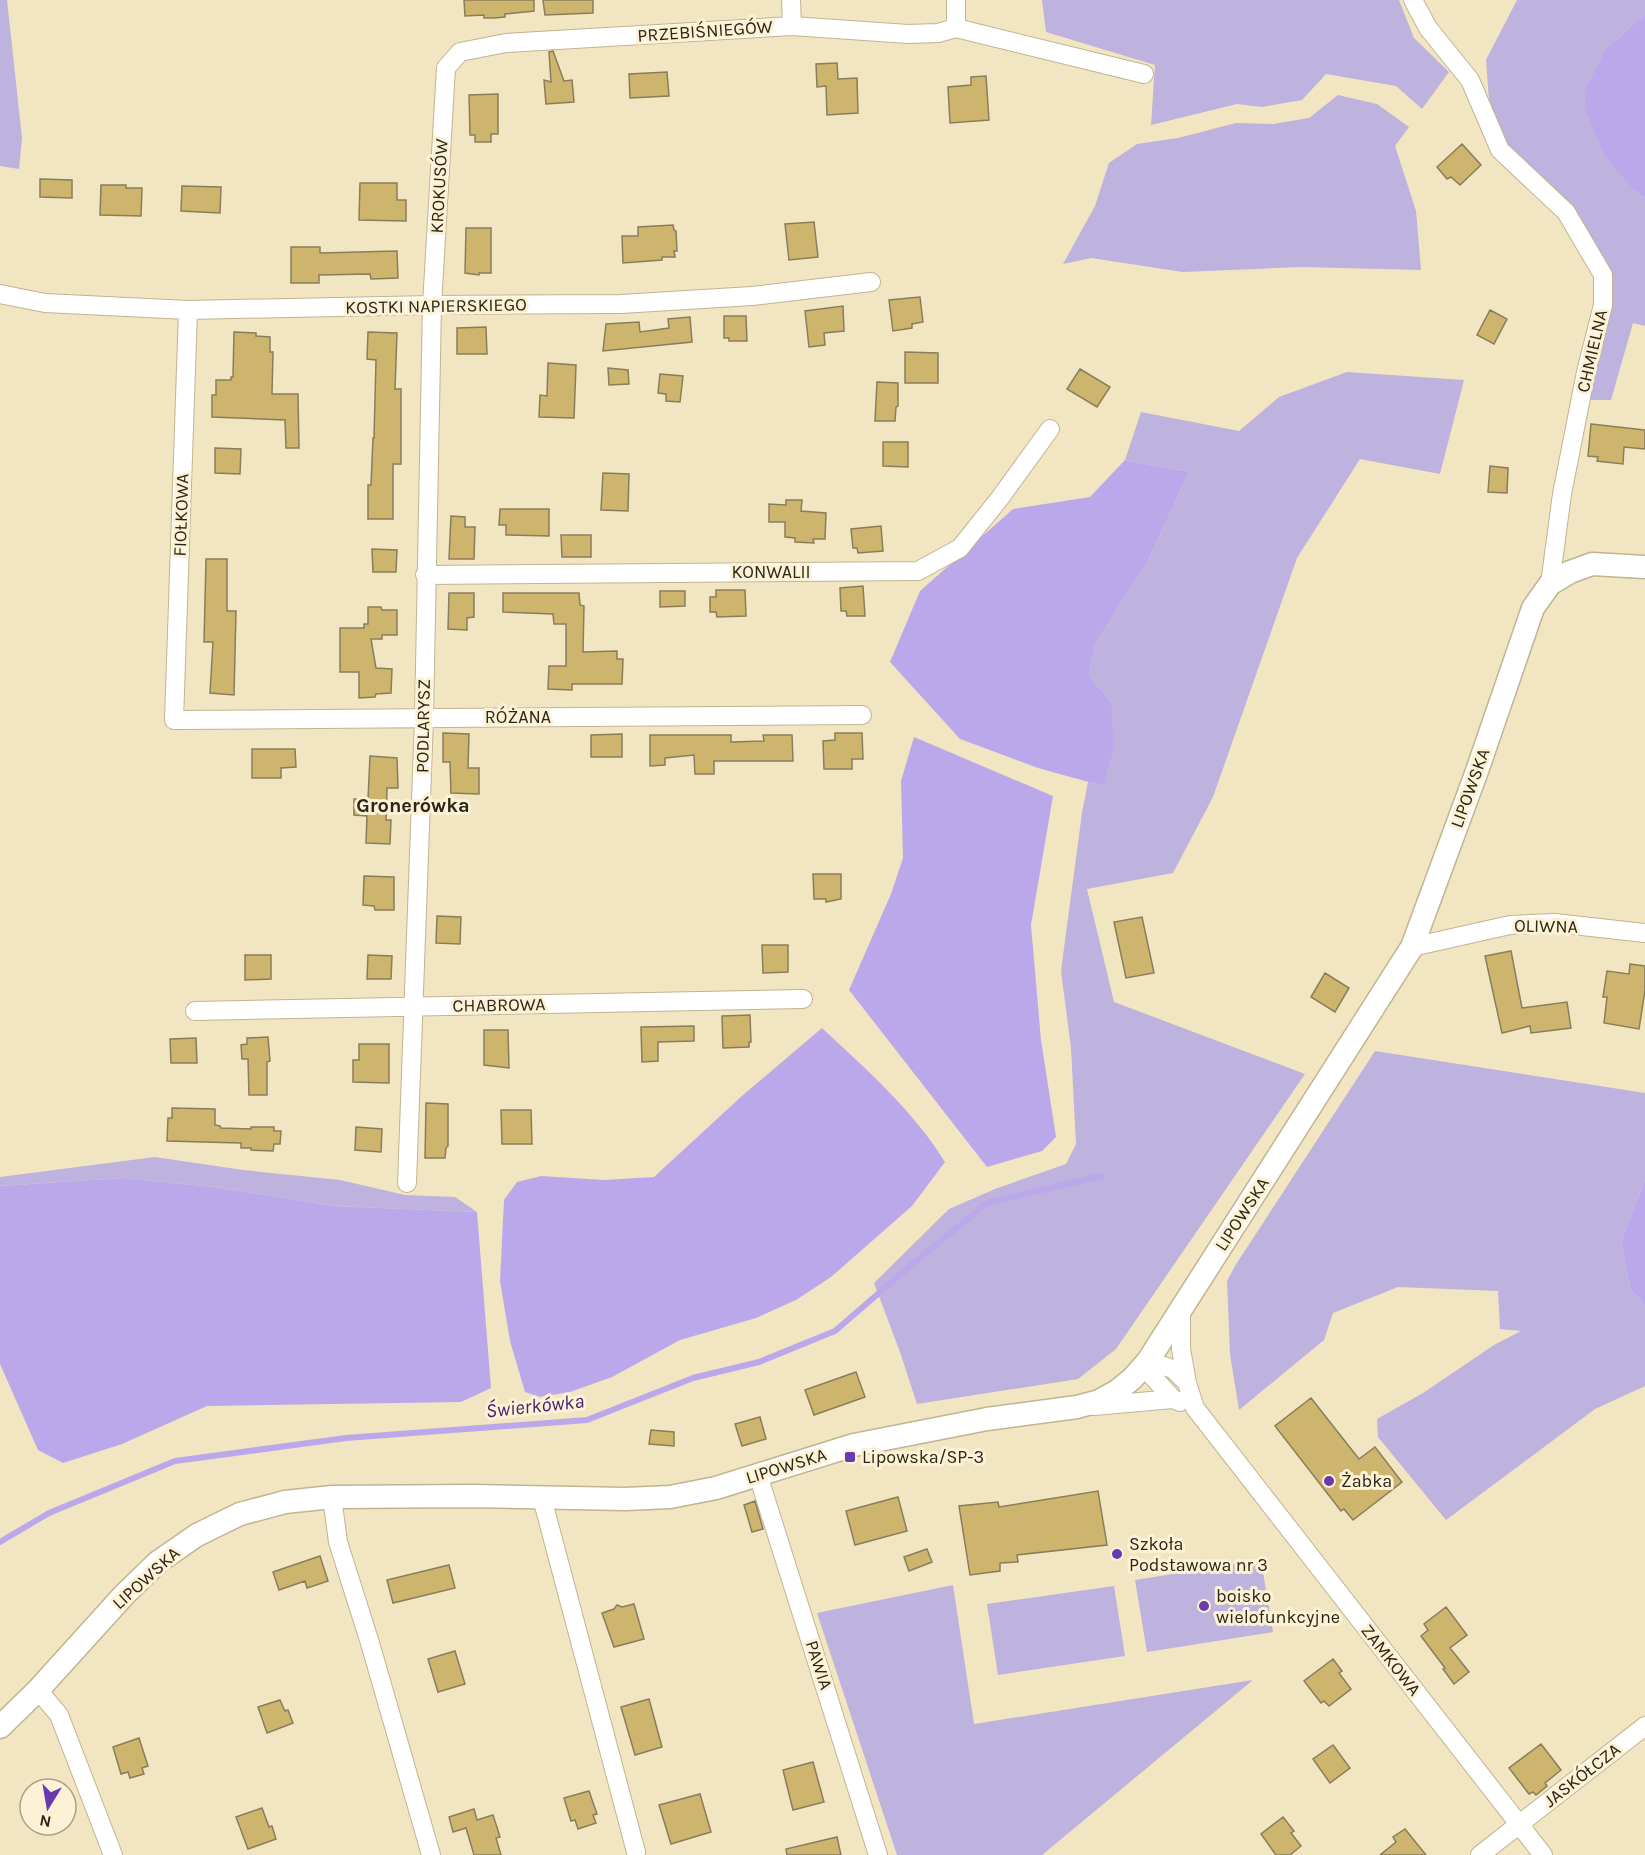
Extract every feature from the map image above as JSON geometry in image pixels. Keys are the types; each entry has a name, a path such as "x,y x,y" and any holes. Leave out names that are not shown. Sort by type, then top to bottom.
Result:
{"street":[{"path":"791,0 792,26"},
{"name":"CHMIELNA","path":"1413,0 1428,28 1470,80 1500,150 1566,212 1603,275 1603,305 1586,372 1562,494 1550,584"},
{"path":"956,14 1144,74"},
{"name":"PRZEBIŚNIEGÓW","path":"446,68 460,52 506,43 792,26 908,34 938,33 956,14"},
{"name":"KROKUSÓW","path":"432,305 446,68"},
{"name":"KOSTKI NAPIERSKIEGO","path":"0,294 45,303 188,310 621,304 752,296 871,282"},
{"name":"PODLARYSZ","path":"407,1183 424,718 432,305"},
{"name":"FIOŁKOWA","path":"174,720 188,310"},
{"name":"KONWALII","path":"425,575 918,572 960,548 1050,429"},
{"name":"LIPOWSKA","path":"0,1726 38,1690 124,1594 158,1562 197,1535 240,1514 285,1502 332,1497 625,1499 670,1497 716,1488 854,1445 987,1419 1077,1407 1099,1401 1117,1391 1146,1364 1412,947 1477,771 1533,608 1550,584 1570,572 1592,564 1645,567"},
{"name":"RÓŻANA","path":"174,720 862,716"},
{"name":"OLIWNA","path":"1412,947 1510,925 1555,923 1645,933"},
{"name":"CHABROWA","path":"195,1011 803,999"},
{"name":"ZAMKOWA","path":"1181,1309 1181,1349 1187,1383 1195,1408 1543,1855"},
{"path":"1146,1364 1173,1369 1187,1383"},
{"name":"ZAMKOWA","path":"1146,1364 1173,1399"},
{"name":"ZAMKOWA","path":"1077,1407 1173,1399 1195,1408"},
{"name":"PAWIA","path":"758,1475 878,1855"},
{"path":"332,1497 338,1542 370,1643 431,1855"},
{"path":"542,1497 636,1852"},
{"path":"38,1690 59,1715 113,1855"},
{"name":"JASKÓŁCZA","path":"1480,1855 1645,1726"}],"shaded area":[{"path":"0,0 7,0 22,138 19,169 0,166"},
{"path":"1042,0 1399,0 1414,38 1449,72 1422,109 1396,86 1326,74 1302,100 1262,107 1237,104 1151,125 1155,65 1046,32"},
{"path":"1517,0 1645,0 1645,14 1607,48 1634,190 1645,198 1645,326 1633,323 1611,400 1588,400 1603,340 1613,283 1606,264 1596,243 1569,207 1542,176 1509,149 1490,113 1486,60"},
{"path":"1645,14 1645,198 1634,190 1605,156 1585,110 1585,90 1607,48"},
{"path":"1338,95 1377,104 1409,127 1395,146 1416,211 1421,270 1302,267 1183,272 1091,258 1063,264 1095,206 1109,163 1137,144 1178,138 1236,123 1273,124 1309,118"},
{"path":"1347,372 1464,380 1440,474 1360,459 1297,558 1213,797 1173,873 1087,889 1114,1002 1305,1074 1116,1349 1078,1379 917,1404 874,1283 949,1209 995,1189 1066,1164 1076,1144 1071,1048 1061,971 1082,813 1088,782 1103,786 1111,702 1089,676 1095,644 1147,563 1189,472 1125,460 1141,412 1239,431 1279,397"},
{"path":"1125,460 1189,472 1147,563 1095,644 1089,676 1111,702 1114,747 1103,786 1038,768 960,739 890,662 920,591 1013,509 1090,497"},
{"path":"914,737 1053,796 1031,925 1041,1040 1056,1137 1042,1151 987,1167 849,990 891,894 903,858 901,781"},
{"path":"822,1028 904,1108 945,1162 912,1206 831,1277 796,1300 756,1318 680,1340 612,1377 570,1392 540,1397 525,1392 510,1341 500,1281 504,1200 517,1182 541,1176 604,1180 654,1177 743,1095"},
{"path":"1375,1051 1645,1093 1645,1180 1621,1241 1630,1288 1645,1306 1645,1386 1595,1409 1446,1520 1378,1437 1377,1419 1423,1393 1494,1345 1521,1331 1500,1329 1498,1291 1398,1287 1333,1313 1324,1340 1239,1410 1230,1354 1227,1281"},
{"path":"155,1157 243,1170 340,1180 405,1195 455,1197 477,1212 334,1206 214,1187 122,1178 0,1186 0,1177"},
{"path":"122,1178 214,1187 334,1206 477,1212 491,1388 461,1402 207,1406 122,1444 63,1463 38,1450 0,1364 0,1186"},
{"path":"1645,1180 1645,1306 1630,1288 1621,1241"},
{"name":"boisko wielofunkcyjne","path":"1261,1560 1273,1632 1147,1652 1135,1580"},
{"path":"953,1585 974,1724 1253,1680 1042,1855 897,1855 817,1613"},
{"path":"1114,1586 1125,1656 998,1675 987,1604"}],"building":[{"path":"464,0 534,0 534,11 505,14 505,17 494,18 484,18 484,15 465,16"},
{"path":"543,0 593,0 593,13 545,15"},
{"path":"553,51 564,81 572,80 574,102 546,104 544,80 551,82 549,52"},
{"path":"837,63 838,79 857,78 858,113 827,115 826,86 817,87 816,64"},
{"path":"667,72 669,96 630,98 629,74"},
{"path":"986,76 989,120 950,123 948,87 971,85 971,77"},
{"path":"498,94 498,134 491,134 491,142 475,142 475,135 470,135 469,95"},
{"path":"1462,144 1481,165 1460,185 1451,177 1447,179 1437,167"},
{"path":"40,179 72,180 72,198 40,197"},
{"path":"360,183 397,183 397,200 406,200 406,221 359,220"},
{"path":"101,185 126,185 126,188 142,188 141,216 100,215"},
{"path":"182,186 221,187 220,213 181,211"},
{"path":"814,222 818,257 789,260 785,224"},
{"path":"673,225 676,231 675,257 623,263 622,236 638,236 638,227"},
{"path":"466,228 491,228 491,273 479,273 479,275 465,273"},
{"path":"291,247 320,247 320,253 397,251 398,278 371,279 370,274 319,275 319,283 291,283"},
{"path":"920,297 923,322 912,324 912,328 893,331 889,300"},
{"path":"843,306 844,331 824,333 825,345 809,347 805,311"},
{"path":"1490,310 1507,319 1494,344 1477,335"},
{"path":"724,316 746,316 747,341 729,341 729,338 724,338"},
{"path":"690,317 692,342 603,351 606,324 639,322 640,332 669,328 668,319"},
{"path":"486,327 487,354 457,354 457,328"},
{"path":"234,332 256,333 256,336 270,337 270,352 273,352 272,394 298,394 299,448 286,448 285,420 212,417 212,395 216,395 216,380 231,380 233,377"},
{"path":"368,332 397,333 395,389 401,389 401,464 393,464 393,519 368,519 368,485 371,485 374,438 376,360 367,359"},
{"path":"905,352 938,353 938,383 905,383"},
{"path":"548,363 576,365 574,418 539,417 540,395 547,396"},
{"path":"608,368 628,370 629,384 609,385"},
{"path":"1080,369 1110,387 1097,407 1067,389"},
{"path":"660,374 683,376 680,402 666,401 666,394 658,393"},
{"path":"877,382 898,383 898,406 895,421 875,421"},
{"path":"1591,424 1645,430 1645,449 1624,447 1623,464 1597,461 1598,457 1588,456"},
{"path":"883,442 908,442 908,467 883,466"},
{"path":"215,448 241,449 240,474 215,473"},
{"path":"1490,466 1508,468 1507,493 1488,492"},
{"path":"603,473 629,474 628,511 601,510"},
{"path":"786,500 802,500 801,511 826,513 825,539 813,539 814,543 795,542 795,538 785,537 785,522 769,522 769,504 786,505"},
{"path":"500,509 549,509 549,536 506,535 506,525 499,525"},
{"path":"451,516 465,517 465,527 475,527 474,559 449,559"},
{"path":"881,526 883,551 858,553 857,548 853,548 851,529"},
{"path":"561,535 591,535 591,557 562,557"},
{"path":"372,549 397,550 396,572 373,572"},
{"path":"206,559 227,559 227,611 236,611 234,695 210,693 213,642 204,642"},
{"path":"863,586 865,616 847,616 846,611 841,611 840,588"},
{"path":"716,590 745,590 746,616 717,617 716,612 710,612 710,597 716,597"},
{"path":"660,591 685,591 685,606 660,607"},
{"path":"449,593 474,593 474,617 467,618 467,630 448,629"},
{"path":"503,593 579,593 580,605 584,606 583,652 617,651 617,659 623,659 622,684 572,684 572,690 548,689 549,666 566,666 566,624 554,624 553,614 503,612"},
{"path":"368,607 397,610 397,635 382,635 382,639 371,639 376,668 392,669 391,693 359,698 359,672 340,672 340,628 364,628 364,624 368,624"},
{"path":"443,733 469,734 468,768 479,768 479,794 451,793 450,762 443,762"},
{"path":"835,733 862,733 863,759 852,759 852,769 824,769 823,741 835,740"},
{"path":"622,734 622,757 591,757 591,735"},
{"path":"650,735 731,735 731,742 764,741 763,735 792,735 793,761 714,761 714,774 695,774 694,755 665,758 665,765 650,766"},
{"path":"252,749 295,749 296,767 281,768 281,778 252,778"},
{"path":"370,756 397,758 398,788 387,788 386,820 391,820 390,844 366,843 367,816 354,815 354,799 368,799"},
{"path":"813,874 841,874 841,899 826,902 826,899 814,899"},
{"path":"364,876 394,877 394,910 375,910 374,906 363,905"},
{"path":"437,916 461,917 460,944 436,943"},
{"path":"1142,917 1154,973 1126,978 1114,922"},
{"path":"762,945 788,945 788,972 763,973"},
{"path":"1511,951 1522,1008 1567,1002 1571,1028 1531,1033 1530,1026 1502,1033 1485,956"},
{"path":"245,955 271,955 271,979 245,980"},
{"path":"368,955 392,956 391,979 367,979"},
{"path":"1630,964 1645,966 1645,990 1639,1029 1604,1023 1607,997 1603,997 1607,971 1629,974"},
{"path":"1325,973 1349,988 1335,1012 1311,997"},
{"path":"750,1015 751,1042 749,1042 749,1047 723,1048 722,1016"},
{"path":"694,1026 694,1041 658,1042 658,1061 642,1062 641,1027"},
{"path":"484,1030 508,1030 509,1068 484,1065"},
{"path":"268,1037 270,1061 267,1062 267,1095 249,1095 248,1059 242,1059 241,1045 247,1044 247,1038"},
{"path":"196,1038 197,1063 171,1063 170,1039"},
{"path":"359,1044 389,1044 389,1083 353,1082 353,1060 359,1060"},
{"path":"426,1103 448,1104 448,1146 445,1158 425,1158"},
{"path":"172,1108 215,1109 215,1125 221,1128 274,1127 274,1131 281,1131 280,1144 274,1144 273,1151 241,1148 241,1143 167,1141 168,1118 172,1118"},
{"path":"501,1110 531,1110 532,1144 502,1144"},
{"path":"356,1127 382,1129 381,1152 355,1150"},
{"path":"856,1372 865,1397 814,1415 805,1390"},
{"path":"1311,1398 1359,1459 1375,1447 1402,1482 1353,1520 1344,1509 1341,1511 1275,1426"},
{"path":"760,1417 766,1439 742,1446 735,1424"},
{"path":"651,1430 674,1432 674,1446 649,1444"},
{"path":"1098,1491 1107,1545 1017,1555 1018,1562 1000,1563 1000,1571 970,1575 959,1506 998,1502 999,1507"},
{"path":"898,1497 907,1531 855,1545 846,1511"},
{"path":"755,1501 763,1529 752,1532 744,1505"},
{"path":"927,1549 932,1562 909,1571 904,1557"},
{"path":"320,1556 328,1581 307,1588 305,1581 279,1590 273,1572"},
{"path":"449,1565 455,1588 393,1603 387,1580"},
{"path":"634,1604 644,1639 614,1647 602,1613 614,1609 617,1605 622,1607"},
{"path":"1446,1607 1467,1635 1450,1648 1469,1672 1454,1684 1421,1636 1428,1630 1424,1624"},
{"path":"455,1651 465,1684 438,1692 428,1659"},
{"path":"1333,1659 1342,1671 1339,1673 1351,1689 1329,1706 1324,1701 1321,1703 1304,1681"},
{"path":"649,1699 662,1747 635,1755 621,1707"},
{"path":"280,1700 285,1711 288,1710 293,1723 267,1733 258,1707"},
{"path":"139,1738 148,1766 142,1768 144,1774 130,1778 128,1772 121,1774 113,1747"},
{"path":"1541,1744 1561,1770 1545,1783 1547,1786 1536,1795 1533,1792 1529,1794 1509,1768"},
{"path":"1333,1745 1350,1768 1330,1783 1313,1759"},
{"path":"813,1762 824,1802 793,1810 783,1770"},
{"path":"589,1791 597,1814 593,1815 596,1823 578,1829 575,1820 571,1821 564,1798"},
{"path":"700,1794 711,1832 671,1844 659,1805"},
{"path":"262,1808 276,1839 248,1849 236,1817"},
{"path":"474,1809 477,1820 493,1815 500,1837 496,1838 501,1855 474,1855 466,1828 453,1832 449,1817"},
{"path":"1283,1817 1294,1831 1291,1833 1301,1846 1290,1855 1276,1855 1261,1834"},
{"path":"1405,1829 1426,1855 1380,1855 1396,1842 1393,1837"},
{"path":"837,1837 841,1855 787,1855 786,1849"}],"waterway":[{"name":"Świerkówka","path":"0,1542 49,1513 175,1461 346,1438 587,1420 693,1378 759,1362 835,1331 987,1203 1101,1176"}],"place":[{"name":"Lipowska/SP-3","path":"850,1457"},
{"name":"Żabka","path":"1329,1481"},
{"name":"Szkoła Podstawowa nr 3","path":"1117,1554"},
{"name":"boisko wielofunkcyjne","path":"1204,1606"}],"district":[{"name":"Gronerówka","path":"413,805"}]}
